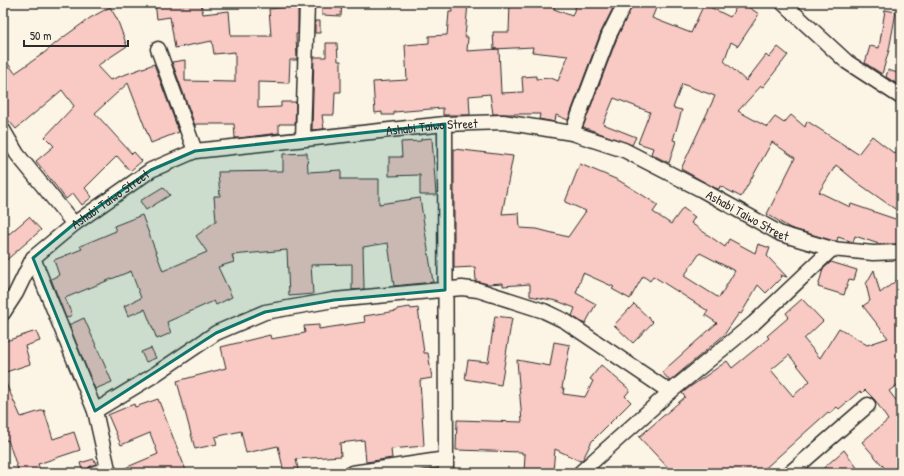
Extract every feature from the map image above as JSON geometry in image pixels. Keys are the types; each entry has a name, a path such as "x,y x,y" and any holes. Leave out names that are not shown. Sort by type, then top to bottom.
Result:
{"street":[{"path":"303,139 306,3"},
{"path":"572,133 609,34 625,3"},
{"path":"783,3 847,62 901,97"},
{"path":"158,49 195,151"},
{"name":"Ashabi Taiwo Street","path":"3,313 16,293 33,258 74,224 151,170 195,151 445,124 503,122 572,133 624,150 702,190 780,234 832,249 873,253 901,252"},
{"path":"352,473 446,466 445,124"},
{"path":"3,130 17,154 74,224"},
{"path":"580,473 670,392 754,323 832,249"},
{"path":"33,258 95,411 104,472"},
{"path":"95,411 151,377 216,333 265,312 334,300 462,288 478,290 544,311 565,321 670,392"},
{"path":"790,473 868,405"}],"highlighted area":[{"path":"445,124 445,290 334,300 265,312 216,333 95,411 33,258 74,224 151,170 195,151"}],"building":[{"path":"155,3 201,3 203,14 229,11 231,36 271,36 269,9 298,6 298,34 296,34 297,60 290,60 289,83 258,82 258,108 281,107 281,102 296,102 295,124 279,124 279,133 239,138 235,138 234,124 196,124 196,128 172,62 185,60 185,81 235,82 235,52 214,54 212,41 175,48 170,17 157,19"},
{"path":"322,3 342,3 341,16 322,15"},
{"path":"452,3 468,3 465,37 468,37 467,51 499,49 501,93 523,92 522,77 536,76 536,79 551,78 558,81 568,56 532,52 533,47 494,49 493,32 509,32 510,3 555,3 554,9 572,16 577,3 606,3 614,6 601,32 568,120 556,115 555,122 539,119 540,114 493,114 490,94 469,96 470,115 443,115 443,108 394,112 394,115 382,115 382,112 375,113 373,82 407,80 405,45 429,43 429,36 447,35 449,12 452,12"},
{"path":"633,3 658,3 652,18 691,33 704,4 730,17 739,3 742,3 759,14 738,46 731,42 724,61 746,81 766,55 769,58 778,47 788,55 763,87 761,86 738,111 767,127 775,117 784,123 791,115 805,127 807,121 858,154 872,136 895,154 901,146 901,195 895,209 858,183 836,165 819,192 850,207 851,204 901,221 900,244 879,244 855,236 853,242 838,237 837,241 834,241 790,228 767,214 795,158 772,142 741,197 720,186 719,189 715,188 681,169 715,96 682,84 673,108 682,110 673,140 676,141 669,163 651,154 653,148 638,143 650,112 614,98 603,124 636,137 632,145 583,127 617,38"},
{"path":"110,7 117,19 127,46 97,66 110,80 154,64 179,132 151,143 128,83 95,113 132,154 134,152 142,161 130,171 117,156 85,188 92,197 82,205 73,193 66,199 36,161 54,146 45,137 74,106 62,90 16,129 3,114 3,57 15,73 90,18"},
{"path":"885,10 896,12 889,50 882,74 865,63 870,46 879,48"},
{"path":"315,21 320,21 320,33 315,33"},
{"path":"326,43 337,43 338,61 341,61 341,92 335,92 334,115 322,115 324,129 312,130 314,57 326,57"},
{"path":"888,70 901,74 901,86 886,77"},
{"path":"432,138 436,195 420,195 420,175 389,176 389,157 402,157 401,142 421,141 421,139"},
{"path":"454,149 513,156 502,214 519,213 520,228 537,229 568,237 586,211 565,202 580,164 618,180 658,205 653,212 671,224 683,208 695,217 691,223 725,247 729,239 755,253 758,244 770,248 767,256 787,277 780,275 782,277 766,293 758,285 741,314 739,313 724,335 670,381 662,372 717,323 705,315 708,311 653,276 650,281 643,276 630,299 612,289 614,287 583,273 576,293 596,304 585,324 572,316 575,308 557,301 530,296 530,284 503,286 503,283 488,284 476,281 475,267 454,268","holes":["700,253 735,271 719,298 684,276"]},
{"path":"307,153 308,172 341,170 341,179 379,179 379,204 420,198 433,282 394,286 388,243 363,247 364,289 352,290 352,264 311,265 313,294 289,296 287,250 232,255 234,262 218,267 232,297 216,305 214,301 167,322 171,333 157,339 145,309 128,316 124,306 141,298 131,271 65,298 72,315 66,318 51,279 59,275 54,260 82,249 80,246 116,231 114,226 142,215 163,271 207,252 196,236 216,221 214,196 220,196 218,172 283,171 283,154"},
{"path":"163,187 170,195 146,210 140,201"},
{"path":"29,217 41,230 3,263 3,227 9,234"},
{"path":"831,262 857,270 854,280 849,279 844,295 818,287 823,269"},
{"path":"874,270 880,293 901,277 901,382 889,391 901,407 901,473 889,473 862,442 888,420 875,400 865,390 862,393 860,391 839,409 837,407 829,414 828,412 760,473 673,473 639,437 685,397 682,393 727,361 732,368 769,338 767,336 789,317 786,313 802,299 823,321 804,339 820,358 839,328 867,345 888,338 863,306 870,301 866,284","holes":["789,355 810,381 793,396 771,370"]},
{"path":"634,304 653,322 633,343 614,325"},
{"path":"410,307 411,309 418,308 424,353 428,353 432,378 420,380 424,446 391,449 392,458 366,462 364,440 340,443 341,456 296,459 298,469 284,472 278,446 246,453 241,431 215,437 217,444 195,449 177,381 226,368 221,347 270,335 271,339 305,333 304,326 319,325 319,329 365,322 364,316 397,311 397,309"},
{"path":"495,316 512,318 501,385 465,379 468,360 488,362"},
{"path":"84,318 112,382 95,389 69,325"},
{"path":"36,331 40,341 25,346 30,364 3,373 3,342"},
{"path":"554,342 570,345 562,388 564,388 563,394 585,397 593,381 590,379 601,365 630,390 625,396 631,402 592,441 583,459 580,461 555,449 553,471 524,473 525,454 522,454 522,452 456,450 457,420 522,422 517,360 550,366"},
{"path":"151,348 156,358 146,362 141,352"},
{"path":"3,377 21,417 44,410 53,439 74,432 80,450 38,464 41,473 19,473 8,440 3,441"},
{"path":"158,399 187,473 118,473 118,471 158,454 150,433 121,445 108,415 134,404 135,407"},
{"path":"844,450 861,473 818,473"},
{"path":"94,459 96,464 89,467 87,473 83,473 80,463"}]}
